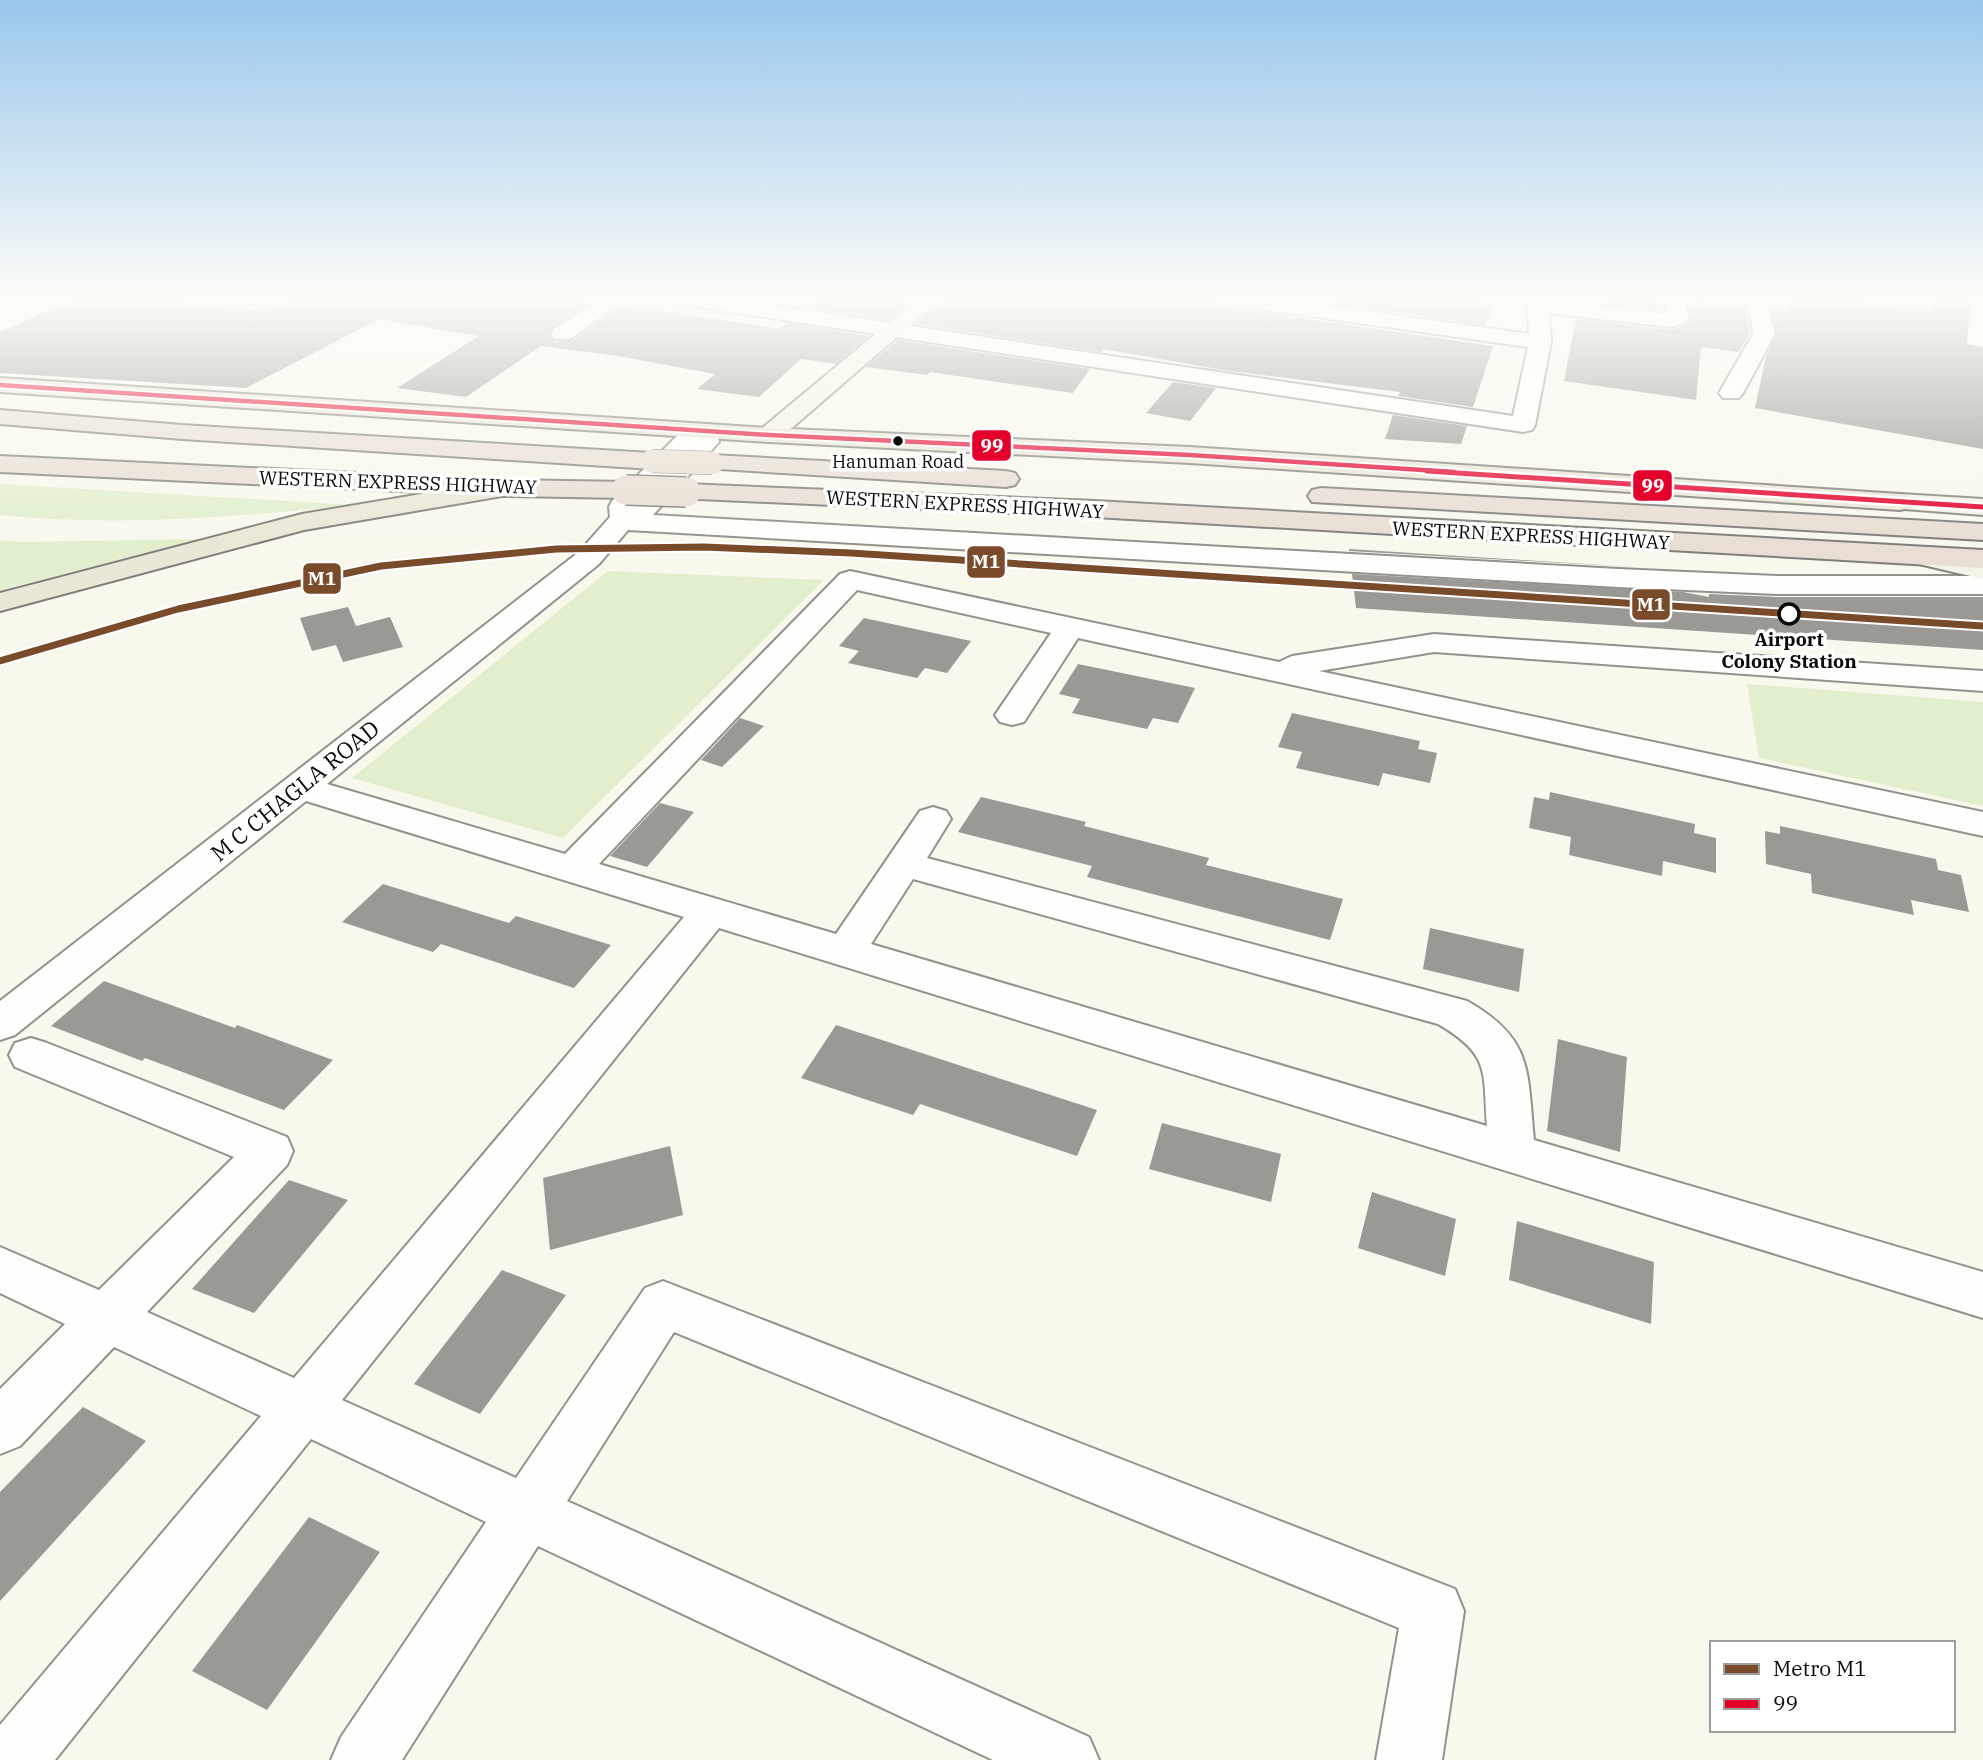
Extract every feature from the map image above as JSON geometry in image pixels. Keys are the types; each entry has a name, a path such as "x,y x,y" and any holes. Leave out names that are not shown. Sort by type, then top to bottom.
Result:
{"highway":[{"name":"WESTERN EXPRESS HIGHWAY","path":"0,417 182,432 652,461 1031,480"},
{"name":"WESTERN EXPRESS HIGHWAY","path":"0,464 505,488 686,492 1095,509 1983,559"},
{"name":"WESTERN EXPRESS HIGHWAY","path":"1294,494 1983,532"},
{"path":"1900,502 1918,527"}],"main road":[{"path":"0,385 769,435 1191,455 1900,502"},
{"path":"0,602 302,522 505,488"}],"street":[{"path":"769,435 837,379"},
{"path":"1217,379 1523,425 1532,379"},
{"path":"1731,393 1739,379"},
{"name":"M C CHAGLA ROAD","path":"16,1040 299,787 589,558 621,521 622,507 686,442 706,431"},
{"path":"1900,502 1983,507"},
{"path":"621,521 1631,579 1777,585 1983,585"},
{"path":"1929,558 1983,570"},
{"path":"572,869 850,580 1983,824"},
{"path":"1012,715 1070,627"},
{"path":"1269,670 1434,643 1983,681"},
{"path":"299,787 1983,1295"},
{"path":"846,951 933,819"},
{"path":"903,864 1452,1012 1478,1027 1504,1060 1512,1153"},
{"path":"13,1760 711,911"},
{"path":"0,1427 270,1152 16,1040"},
{"path":"0,1269 1066,1760"},
{"path":"364,1760 663,1304 1433,1611 1409,1760"}],"green space":[{"path":"0,484 353,505 176,519 44,519 0,515"},
{"path":"203,539 16,586 0,591 0,540"},
{"path":"608,571 824,580 563,838 352,778"},
{"path":"1747,684 1983,702 1983,806 1759,758"}],"building":[{"path":"101,379 263,379 246,388"},
{"path":"411,379 492,379 466,397 397,388"},
{"path":"709,379 779,379 759,397 697,389"},
{"path":"979,379 1083,379 1073,393"},
{"path":"1295,379 1482,379 1473,407 1398,396 1400,392"},
{"path":"1564,379 1698,379 1696,400"},
{"path":"1761,379 1983,379 1983,449 1755,408"},
{"path":"1173,382 1216,388 1190,421 1146,413"},
{"path":"1393,415 1467,426 1461,444 1385,439"},
{"path":"1349,549 1634,567 1349,551"},
{"path":"1352,574 1683,592 1709,597 1709,594 1777,597 1983,597 1983,650 1356,608"},
{"path":"348,607 356,626 390,617 403,647 343,662 336,645 312,651 300,618"},
{"path":"864,618 971,641 947,673 925,668 917,678 848,663 859,651 839,646"},
{"path":"1078,664 1195,688 1178,723 1153,718 1147,729 1072,713 1080,699 1059,694"},
{"path":"1292,713 1420,741 1418,749 1437,753 1430,783 1383,773 1379,786 1296,768 1302,752 1278,747"},
{"path":"740,718 764,726 722,767 701,760"},
{"path":"1550,792 1695,824 1694,833 1716,838 1716,873 1663,861 1662,876 1569,855 1571,837 1529,828 1534,797 1549,800"},
{"path":"981,797 1086,822 1084,826 1209,858 1206,865 1343,899 1330,940 1087,877 1092,866 958,832"},
{"path":"660,803 694,812 647,867 610,856"},
{"path":"1780,826 1936,859 1938,870 1961,875 1969,912 1911,900 1914,915 1812,893 1811,874 1766,864 1765,831 1780,834"},
{"path":"383,884 509,923 516,916 611,945 574,988 441,944 433,952 342,922"},
{"path":"1430,928 1524,949 1519,992 1423,969"},
{"path":"104,981 333,1060 284,1110 51,1026"},
{"path":"836,1025 1097,1110 1077,1156 920,1104 913,1115 801,1078"},
{"path":"1558,1039 1627,1057 1620,1152 1547,1131"},
{"path":"1162,1123 1281,1154 1271,1202 1149,1169"},
{"path":"670,1146 683,1215 550,1250 543,1178"},
{"path":"289,1180 348,1200 254,1313 192,1289"},
{"path":"1372,1192 1456,1219 1445,1276 1358,1248"},
{"path":"1517,1221 1654,1262 1651,1324 1509,1280"},
{"path":"502,1270 566,1295 480,1414 414,1384"},
{"path":"83,1407 146,1441 0,1601 0,1492"},
{"path":"309,1517 380,1552 267,1710 192,1671"}],"metro line":[{"name":"M1","path":"0,661 178,609 381,566 556,549 704,547 851,553 1983,626"}],"transit line":[{"name":"99","path":"0,385 769,435 1190,455 1983,507"}],"place":[{"name":"Hanuman Road","path":"898,441"},
{"name":"Airport Colony Station","path":"1789,614"}]}
